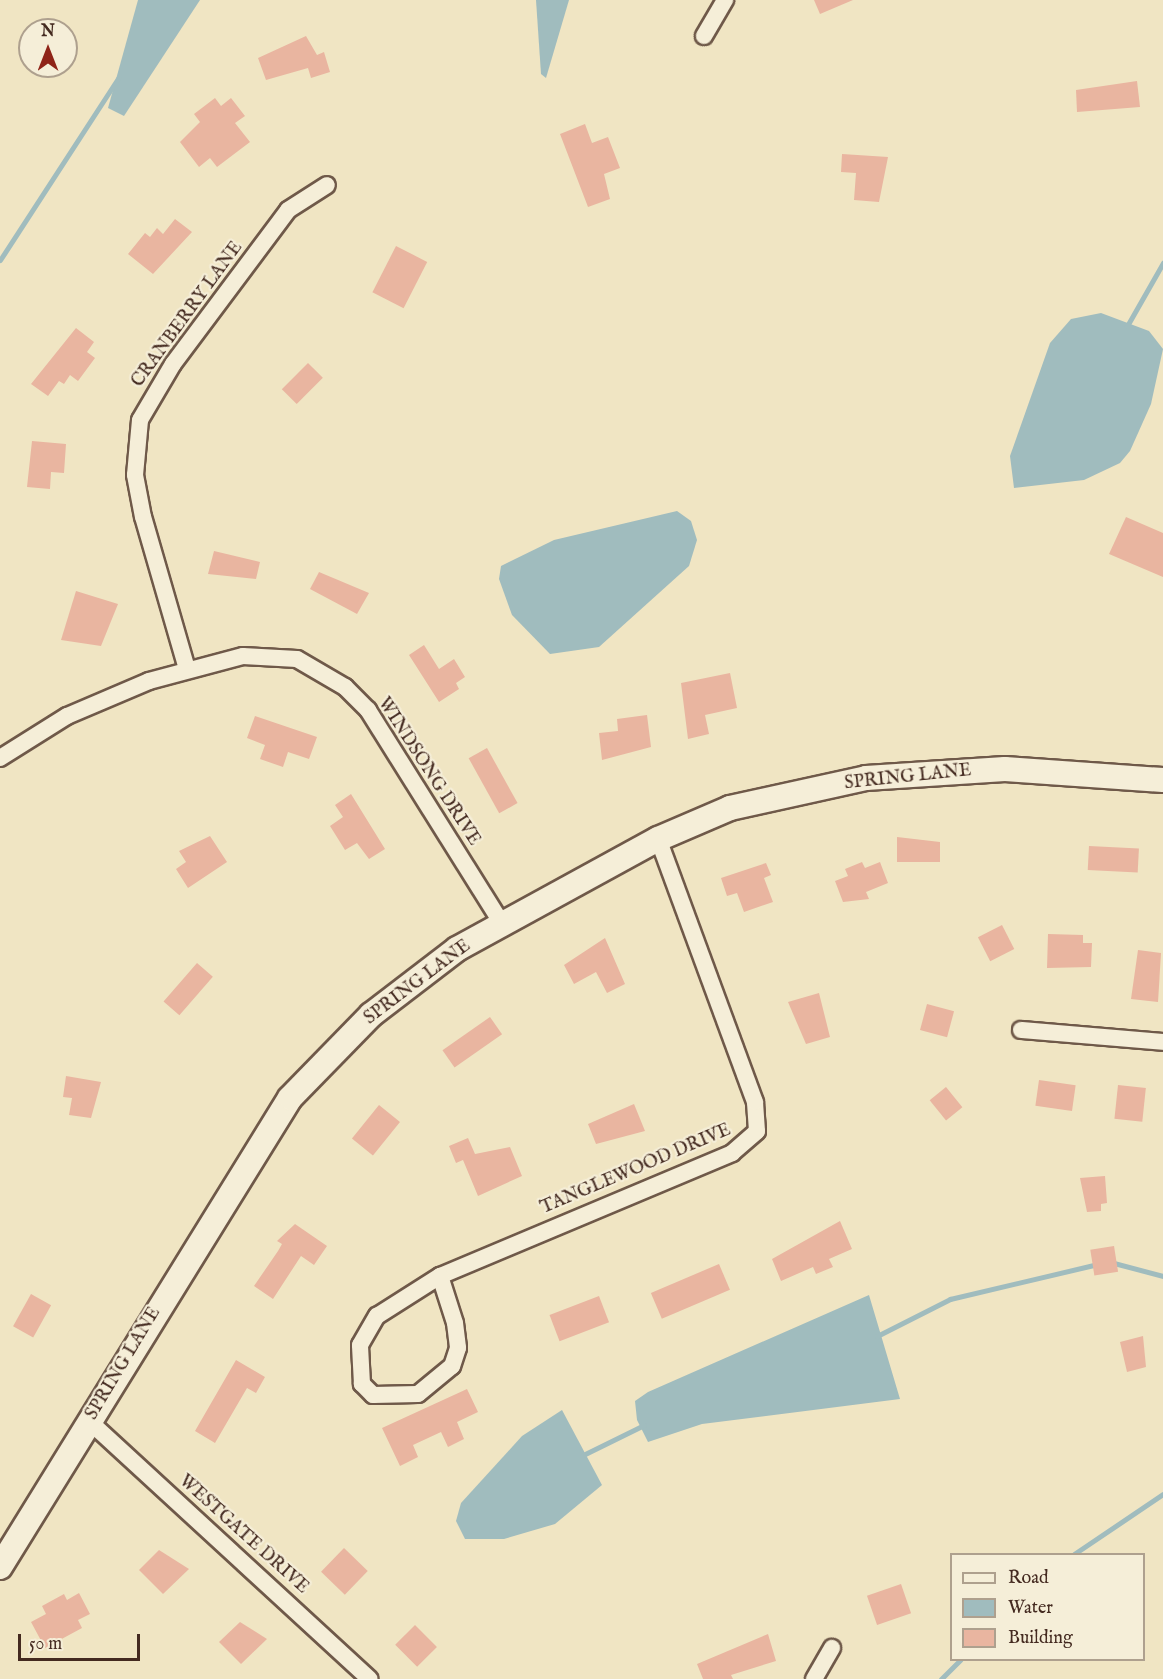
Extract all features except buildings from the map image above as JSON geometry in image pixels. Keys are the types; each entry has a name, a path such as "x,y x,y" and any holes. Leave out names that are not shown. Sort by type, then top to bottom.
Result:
{"street":[{"path":"704,36 725,0"},
{"name":"CRANBERRY LANE","path":"187,669 143,517 135,475 140,420 173,364 288,210 327,184"},
{"name":"WINDSONG DRIVE","path":"0,758 108,696 187,669 268,655 297,659 345,687 368,710 502,924"},
{"name":"SPRING LANE","path":"0,1567 290,1098 371,1015 457,949 658,839 730,808 866,778 1005,769 1163,780"},
{"name":"TANGLEWOOD DRIVE","path":"440,1276 455,1323 458,1348 452,1366 418,1394 373,1395 362,1384 360,1345 376,1316 440,1276 732,1153 757,1131 755,1102 658,839"},
{"path":"1021,1030 1163,1042"},
{"name":"WESTGATE DRIVE","path":"89,1421 370,1679"},
{"path":"814,1679 832,1648"}],"water":[{"path":"138,0 200,0 124,116 108,108"},
{"path":"536,0 569,0 546,78 541,74"},
{"path":"1101,313 1149,331 1163,349 1151,404 1130,451 1120,463 1084,480 1014,488 1010,456 1050,343 1071,319"},
{"path":"677,511 691,521 697,540 689,566 599,647 550,654 512,615 499,579 501,566 554,540"},
{"path":"869,1295 900,1399 702,1424 648,1442 637,1420 635,1401 648,1392"},
{"path":"562,1410 602,1485 555,1524 504,1539 465,1539 456,1521 461,1503 522,1436"}],"waterway":[{"path":"0,260 118,78"},
{"path":"1127,326 1163,263"},
{"path":"1110,1262 1163,1276"},
{"path":"877,1336 950,1299 1098,1264"},
{"path":"583,1455 644,1425"},
{"path":"1075,1553 1163,1494"},
{"path":"941,1679 959,1661"}]}
